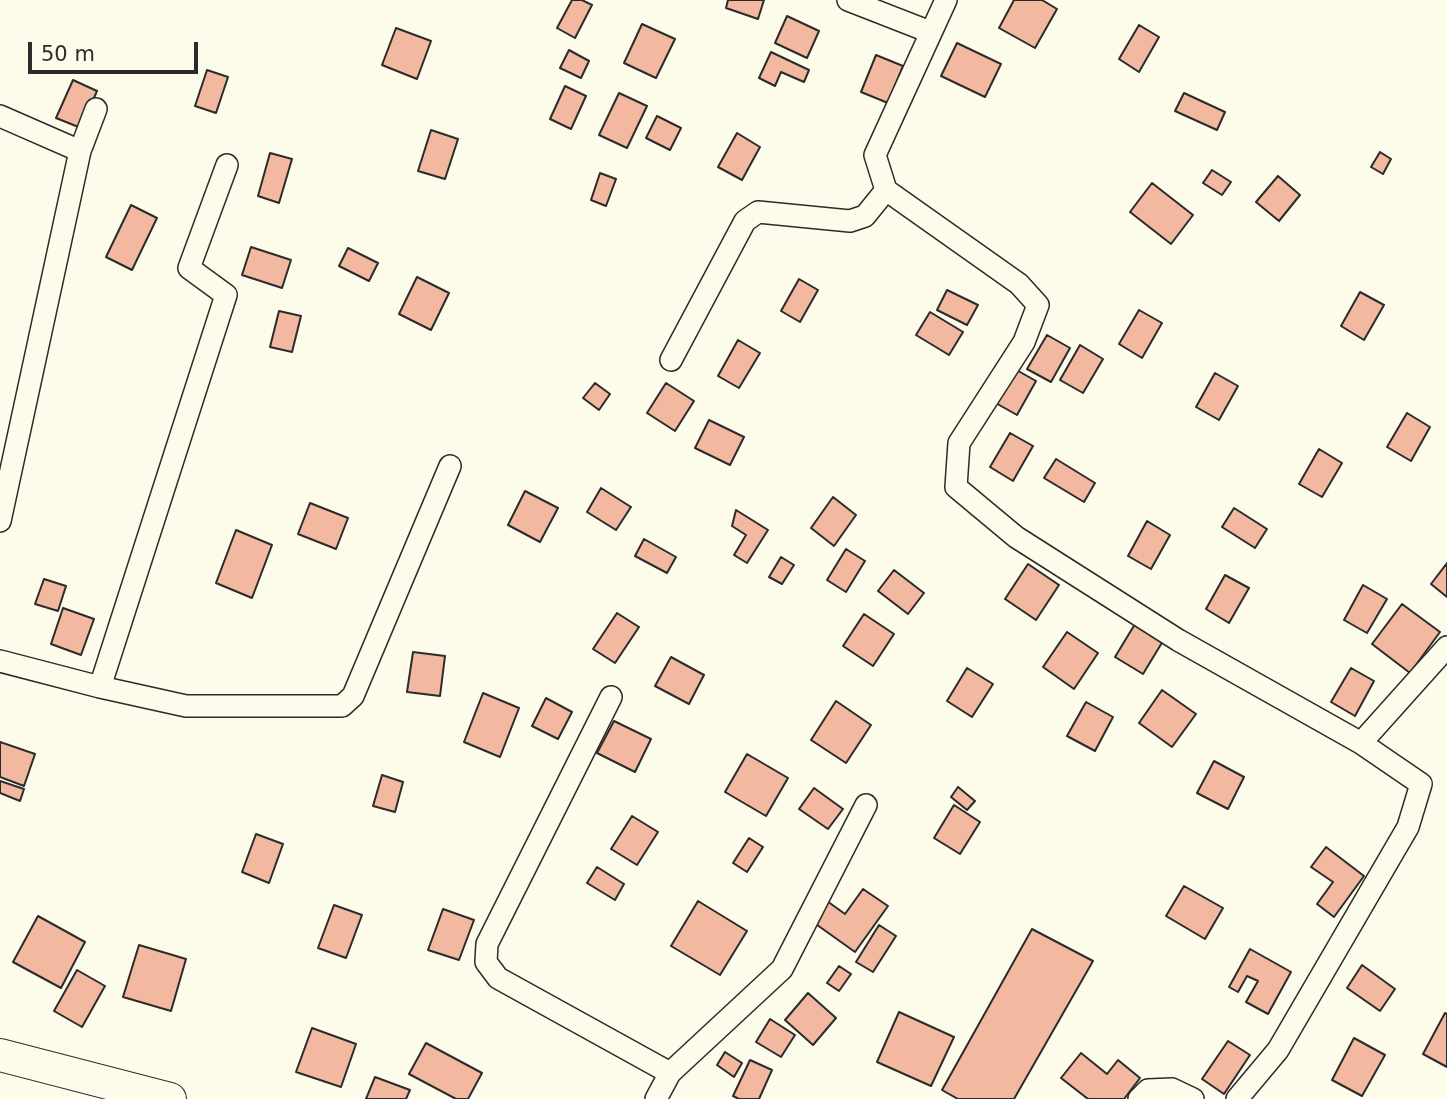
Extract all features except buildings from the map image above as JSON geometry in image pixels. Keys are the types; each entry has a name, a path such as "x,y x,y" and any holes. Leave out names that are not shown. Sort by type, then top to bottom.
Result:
{"main road":[{"path":"0,1055 158,1097"}],"street":[{"path":"848,0 930,32"},
{"path":"946,0 875,155 886,190 1019,284 1038,305 1024,342 959,443 956,487 1016,537 1178,640 1361,743 1421,784 1408,827 1278,1050 1237,1099"},
{"path":"0,520 80,151 96,109"},
{"path":"0,116 80,151"},
{"path":"100,687 226,295 189,268 227,165"},
{"path":"671,360 745,221 758,212 850,221 865,216 886,190"},
{"path":"0,661 186,706 342,706 353,696 450,466"},
{"path":"1361,743 1447,647"},
{"path":"611,697 487,944 486,962 498,978 670,1073"},
{"path":"656,1099 670,1073 782,969 866,805"},
{"path":"1139,1099 1147,1090 1172,1089 1193,1099"}]}
